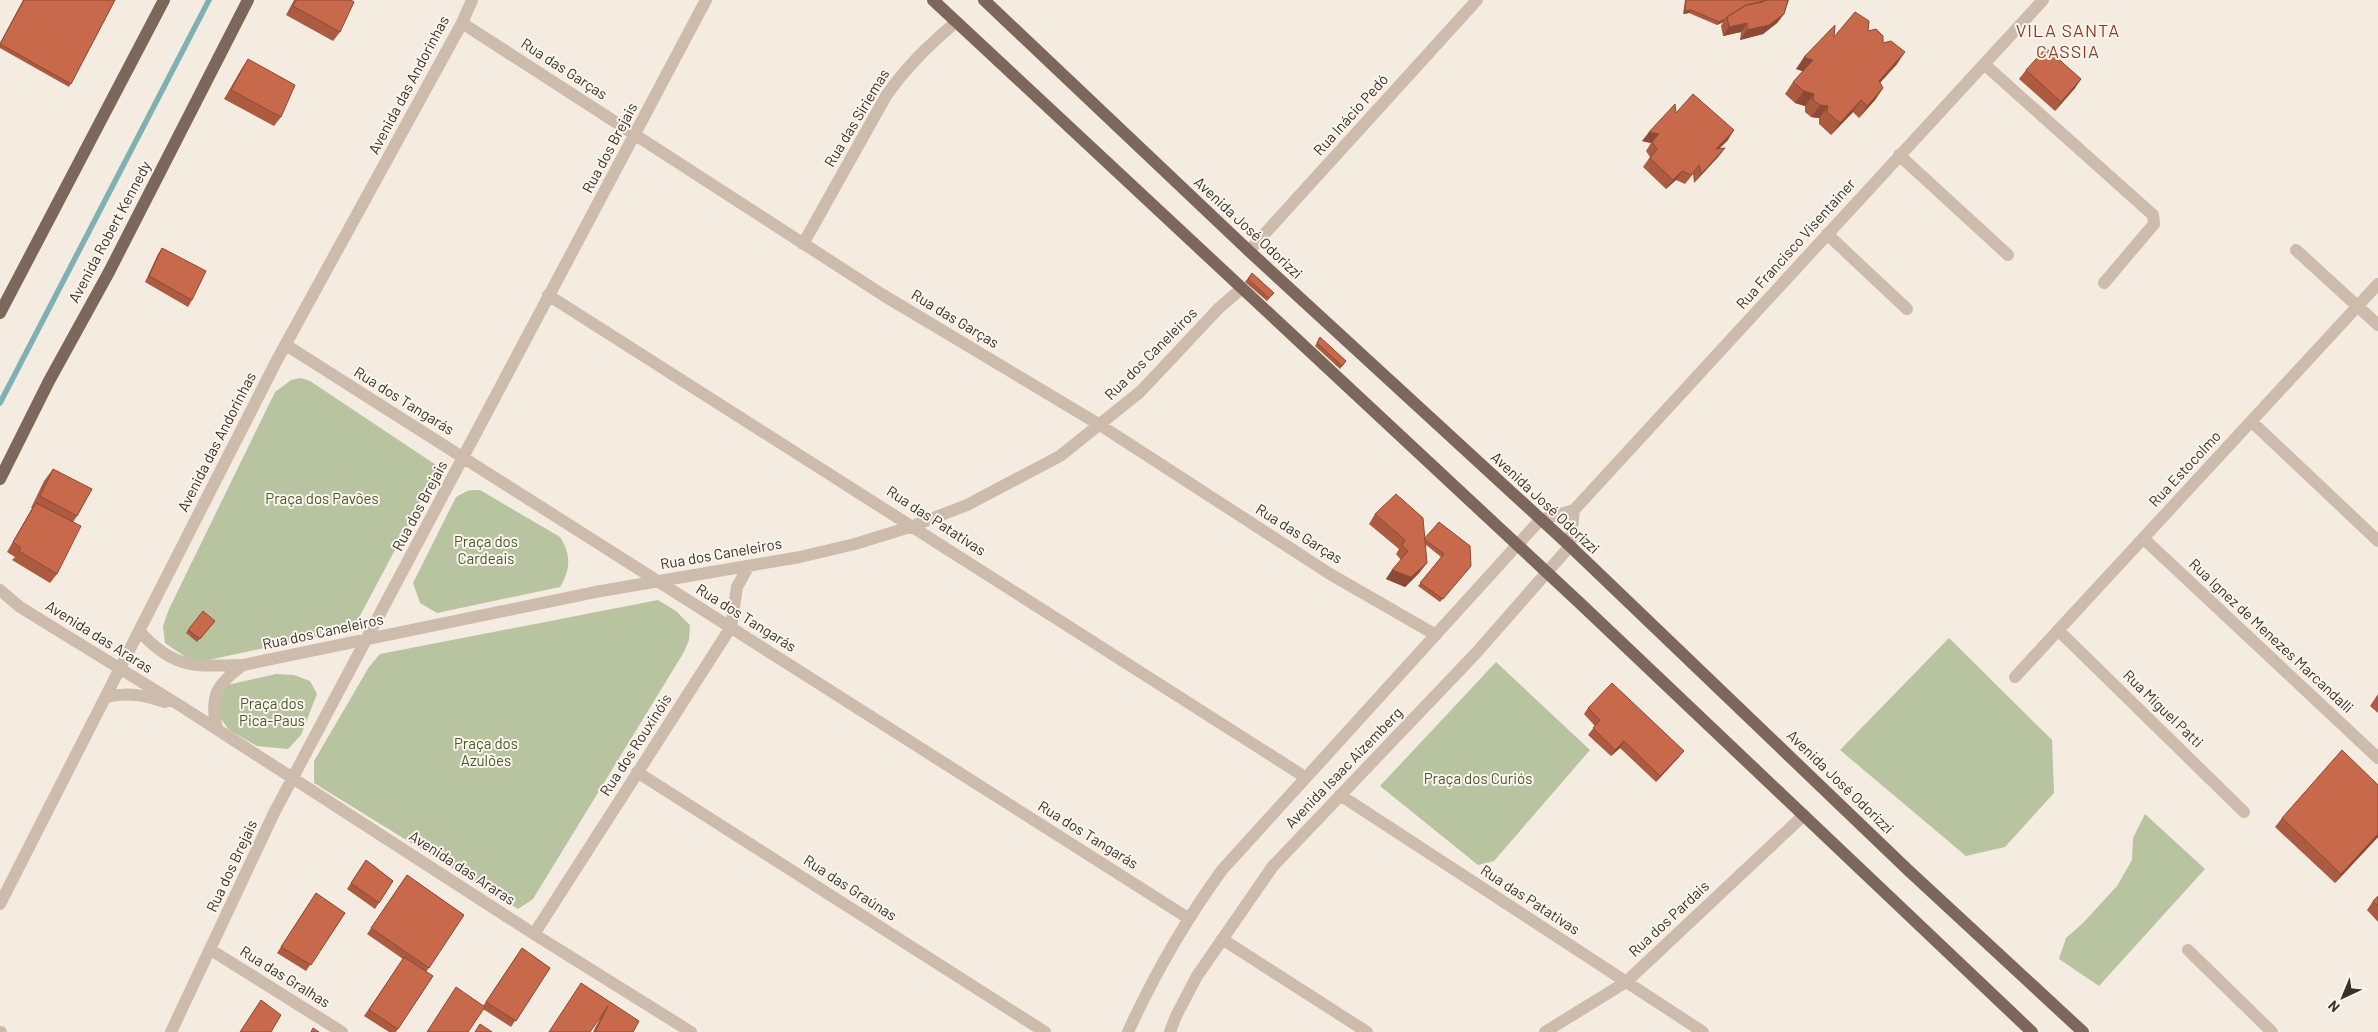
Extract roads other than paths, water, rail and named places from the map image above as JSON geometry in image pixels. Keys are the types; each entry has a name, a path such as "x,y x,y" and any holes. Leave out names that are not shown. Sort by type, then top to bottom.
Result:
{"main road":[{"path":"0,313 164,0"},
{"name":"Avenida Robert Kennedy","path":"0,479 48,381 109,272 248,0"},
{"path":"933,0 1241,289 1547,572 1804,815 2028,1031"},
{"name":"Avenida José Odorizzi","path":"984,0 1249,251 1570,546 1908,870 2083,1032"}],"street":[{"name":"Avenida das Andorinhas","path":"0,904 286,345 462,23 472,0"},
{"name":"Rua dos Brejais","path":"171,1032 292,778 464,458 548,295 636,134 706,0"},
{"path":"926,0 944,10"},
{"name":"Rua Inácio Pedó","path":"1249,251 1478,0"},
{"name":"Rua Francisco Visentainer","path":"1574,510 2043,0"},
{"name":"Rua das Siriemas","path":"803,244 886,96 901,74 924,49 956,22"},
{"name":"Rua das Garças","path":"462,23 883,295 1100,425 1330,574 1436,635"},
{"path":"1984,64 2153,215 2154,224 2104,283"},
{"path":"1899,156 2008,255"},
{"path":"1827,234 1907,309"},
{"path":"2296,250 2378,324"},
{"name":"Rua Estocolmo","path":"2015,677 2378,284"},
{"name":"Rua dos Caneleiros","path":"139,631 161,653 177,662 191,665 243,665 595,592 748,567 855,544 913,526 967,505 1060,456 1140,392 1219,308 1241,289"},
{"name":"Rua das Patativas","path":"548,295 1305,777"},
{"name":"Rua dos Tangarás","path":"286,345 1188,918"},
{"path":"2252,422 2378,541"},
{"path":"1518,545 1540,520 1574,510 1570,546"},
{"name":"Rua Ignez de Menezes Marcandalli","path":"2142,538 2378,758"},
{"name":"Avenida Isaac Aizemberg","path":"1128,1032 1188,918 1222,870 1518,545"},
{"name":"Avenida Isaac Aizemberg","path":"1170,1032 1176,1016 1197,976 1273,866 1477,652 1570,546"},
{"name":"Rua dos Rouxinóis","path":"534,934 731,628 737,587 748,567"},
{"name":"Avenida das Araras","path":"0,590 20,607 184,708 534,934 691,1032"},
{"name":"Rua Miguel Patti","path":"2058,630 2244,812"},
{"path":"217,729 213,713 216,690 243,665"},
{"name":"Avenida das Araras","path":"107,697 140,694 184,708"},
{"name":"Rua das Graúnas","path":"637,772 1045,1032"},
{"name":"Rua das Patativas","path":"1340,795 1703,1032"},
{"name":"Rua dos Pardais","path":"1545,1032 1626,982 1804,815"},
{"path":"1222,939 1367,1032"},
{"name":"Rua das Gralhas","path":"211,950 342,1032"},
{"path":"2188,950 2272,1032"}],"waterway":[{"path":"0,403 209,0"}],"district":[{"name":"VILA SANTA CASSIA","path":"2068,41"}],"park label":[{"name":"Praça dos Pavões","path":"322,499"},
{"name":"Praça dos Cardeais","path":"486,550"},
{"name":"Praça dos Pica-Paus","path":"272,712"},
{"name":"Praça dos Azulões","path":"486,752"},
{"name":"Praça dos Curiós","path":"1478,779"}]}
